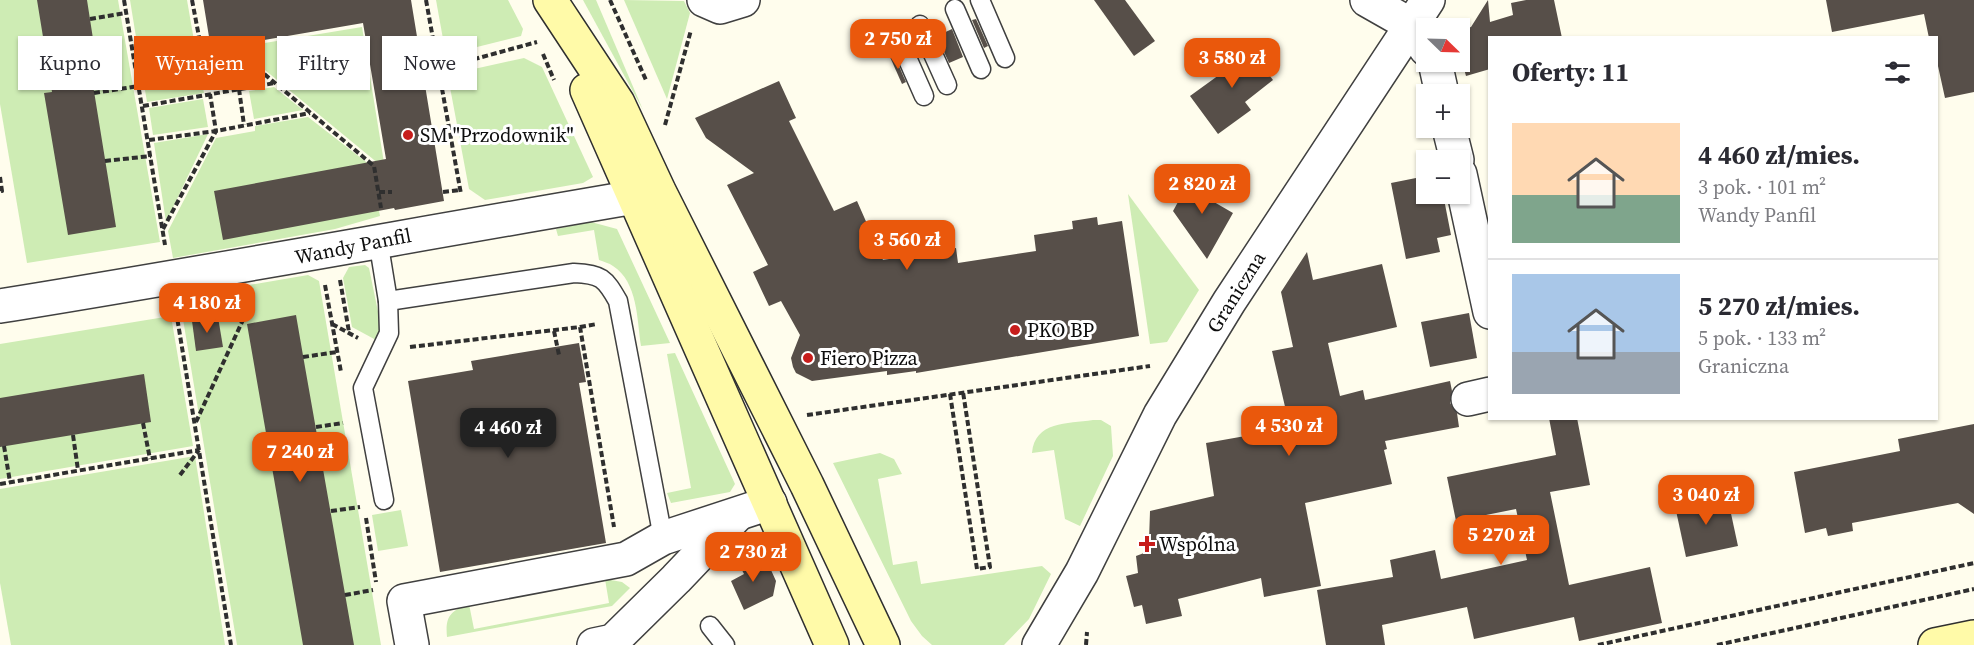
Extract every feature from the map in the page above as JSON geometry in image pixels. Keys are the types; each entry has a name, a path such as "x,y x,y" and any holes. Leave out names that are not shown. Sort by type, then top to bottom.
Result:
{"street":[{"path":"548,0 618,103 647,194 754,467 832,645"},
{"path":"699,10 743,0"},
{"name":"Graniczna","path":"1367,0 1416,22"},
{"name":"Graniczna","path":"1039,645 1082,572 1160,415 1217,321 1416,34"},
{"path":"647,194 735,338 883,645"},
{"name":"Wandy Panfil","path":"0,306 351,247 380,226 647,194"},
{"path":"1467,204 1488,303"},
{"path":"754,467 790,452"},
{"path":"412,645 404,601 626,559 663,538 770,503 807,485"},
{"path":"594,645 613,641 738,513"},
{"name":"Graniczna","path":"1066,645 1065,639 1082,572"},
{"path":"1935,645 1974,637"}],"lane":[{"path":"980,0 1005,58"},
{"path":"955,9 981,69"},
{"path":"920,25 947,85"},
{"path":"897,35 924,96"},
{"path":"380,226 389,333 363,388 384,500"},
{"path":"388,301 574,273 592,274 608,282 618,301 663,538"},
{"path":"710,626 725,645"}],"path":[{"path":"123,0 134,57"},
{"path":"192,0 199,36"},
{"path":"426,0 432,36"},
{"path":"665,125 699,10"},
{"path":"90,19 126,13"},
{"path":"531,32 556,83"},
{"path":"477,58 537,42"},
{"path":"265,74 374,166 379,192 380,226"},
{"path":"265,85 276,83"},
{"path":"94,93 134,87"},
{"path":"140,90 231,645"},
{"path":"143,106 235,90"},
{"path":"239,90 244,125"},
{"path":"442,90 462,199"},
{"path":"162,230 216,131 210,94"},
{"path":"148,140 216,131 311,113"},
{"path":"105,161 151,156"},
{"path":"0,177 2,191 0,191"},
{"path":"443,192 460,190"},
{"path":"379,192 392,192"},
{"path":"339,276 349,332"},
{"path":"196,423 257,289"},
{"path":"332,324 380,351 580,327 615,531"},
{"path":"554,331 559,355"},
{"path":"303,357 337,352"},
{"path":"799,416 1157,365"},
{"path":"951,394 977,569 990,567 963,392"},
{"path":"316,427 349,422"},
{"path":"143,423 150,459"},
{"path":"73,435 78,470"},
{"path":"4,446 10,482"},
{"path":"0,484 199,450"},
{"path":"180,474 199,450"},
{"path":"331,511 364,506"},
{"path":"1598,645 1974,563"},
{"path":"345,595 377,589"},
{"path":"1717,645 1974,589"}],"green space":[{"path":"0,0 118,0 160,242 27,263 0,104"},
{"path":"130,0 187,0 193,36 136,36"},
{"path":"436,0 508,0 523,29 521,36 477,47 477,36 442,36"},
{"path":"583,0 596,0 643,110"},
{"path":"624,0 684,1 690,13 667,99"},
{"path":"362,27 363,36 307,36"},
{"path":"277,41 277,80 265,70 265,43"},
{"path":"524,58 542,67 593,177 583,183 485,200 469,189 450,90 477,90 477,68"},
{"path":"370,76 385,169 289,90 370,90"},
{"path":"274,87 303,110 254,119 249,91"},
{"path":"145,90 203,90 204,93 147,102"},
{"path":"203,99 208,127 153,135 149,108"},
{"path":"308,117 370,165 380,216 335,229 173,258 168,231 216,138 255,131 255,126"},
{"path":"208,134 166,222 154,143"},
{"path":"1128,194 1199,290 1167,342 1150,344"},
{"path":"591,222 617,229 670,343 641,346 632,291 621,273 611,265 599,260 594,230 558,236 556,229"},
{"path":"365,265 369,268 382,331 376,340 352,327 343,278 349,267"},
{"path":"308,275 319,281 381,645 237,645 180,301 184,296"},
{"path":"171,316 193,446 0,479 0,344"},
{"path":"675,353 735,484 730,492 671,503 667,493 691,488 667,354"},
{"path":"1101,420 1111,426 1113,456 1080,526 1065,519 1054,450 1032,453 1034,443 1046,430 1063,424"},
{"path":"880,453 894,459 902,474 878,479 893,565 917,561 921,584 1042,566 1051,574 1029,619 1004,645 932,645 911,621 833,463"},
{"path":"195,456 225,645 11,645 0,583 0,489"},
{"path":"401,510 408,546 378,551 372,515"},
{"path":"605,579 622,582 630,588 612,606 447,637 447,624 450,616 457,609 469,604 474,629 609,603"}],"building":[{"path":"37,0 87,0 93,36 43,36"},
{"path":"203,0 411,0 417,36 382,36 382,90 426,90 444,201 223,240 214,191 386,159 370,64 370,36 365,36 363,23 265,40 265,36 209,36"},
{"path":"1094,0 1125,0 1155,41 1134,56"},
{"path":"1488,0 1490,22 1513,15 1511,3 1526,0 1554,0 1562,36 1488,36 1488,70 1466,76 1465,72 1470,72 1470,27"},
{"path":"1826,0 1974,0 1974,92 1945,98 1938,66 1938,36 1929,36 1924,14 1832,32"},
{"path":"976,19 988,46 984,48 972,20"},
{"path":"952,29 963,57 949,63 937,36"},
{"path":"1245,43 1273,80 1245,102 1251,110 1218,134 1190,96 1219,75 1213,67"},
{"path":"894,55 906,82 902,84 890,57"},
{"path":"779,81 796,118 789,121 834,211 857,201 883,260 956,248 958,263 1036,251 1034,235 1073,229 1072,221 1097,217 1098,225 1122,221 1139,336 916,373 916,371 887,375 887,371 812,381 796,373 791,358 800,335 781,301 769,306 753,272 768,265 727,185 754,173 706,138 695,118"},
{"path":"52,90 94,90 116,227 68,235 44,93 52,92"},
{"path":"1193,175 1219,191 1214,202 1233,213 1207,259 1173,211"},
{"path":"1416,178 1416,204 1445,204 1451,235 1437,238 1440,252 1406,259 1391,183"},
{"path":"1307,252 1313,280 1382,264 1397,327 1328,343 1340,396 1363,390 1365,400 1450,381 1452,391 1450,403 1457,413 1459,427 1385,441 1387,449 1384,450 1392,484 1305,503 1321,586 1264,597 1261,578 1178,599 1182,616 1146,624 1142,605 1134,607 1126,576 1138,573 1136,556 1144,553 1142,543 1149,541 1150,511 1214,496 1206,443 1290,428 1272,351 1293,347 1281,292"},
{"path":"1469,313 1477,358 1430,367 1421,322"},
{"path":"296,315 354,645 303,645 247,324"},
{"path":"218,317 223,347 196,351 192,321"},
{"path":"579,343 586,382 579,383 606,543 440,572 408,381 473,370 471,361"},
{"path":"144,374 151,422 0,447 0,398"},
{"path":"1549,420 1577,420 1590,485 1550,492 1569,585 1650,567 1662,623 1579,641 1574,617 1474,639 1467,607 1382,625 1385,645 1326,645 1317,590 1393,577 1390,560 1435,550 1441,579 1527,560 1516,509 1456,521 1447,477 1556,455"},
{"path":"1974,424 1974,514 1958,503 1852,523 1853,531 1828,536 1826,528 1805,533 1794,472 1900,451 1898,439"},
{"path":"1727,495 1738,546 1686,557 1675,506"},
{"path":"733,552 771,570 776,581 773,596 744,610 731,581 744,574"}],"place":[{"name":"SM \"Przodownik\"","path":"408,135"},
{"name":"PKO BP","path":"1015,330"},
{"name":"Fiero Pizza","path":"808,358"},
{"name":"Wspólna","path":"1147,544"}]}
